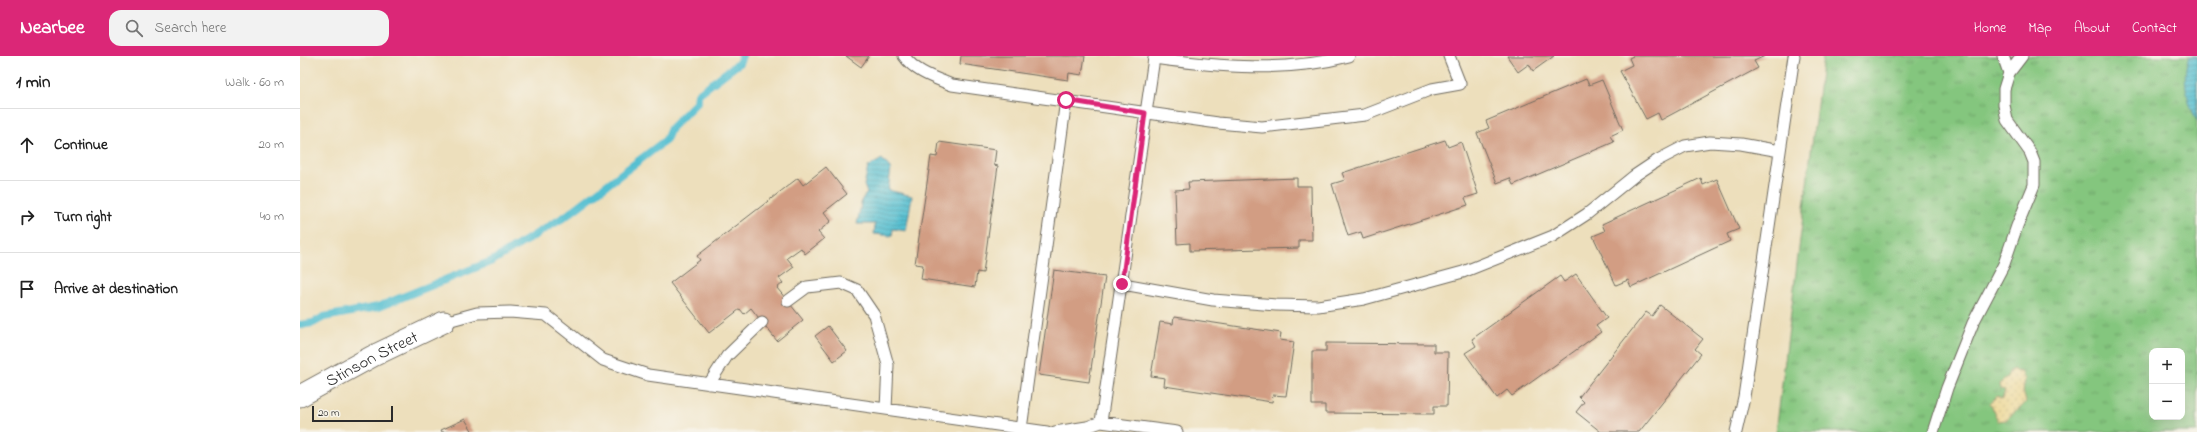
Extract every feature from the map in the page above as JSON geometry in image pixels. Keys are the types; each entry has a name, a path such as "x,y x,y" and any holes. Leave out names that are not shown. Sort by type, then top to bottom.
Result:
{"street":[{"name":"Stinson Street","path":"300,396 373,356 444,322"}],"lane":[{"path":"904,56 909,63 921,71 952,85 1066,100 1218,123 1262,127 1365,115 1432,89 1460,84 1449,56"},
{"path":"1101,422 1154,58 1231,66 1288,67 1350,56"},
{"path":"1736,432 1744,398 1794,56"},
{"path":"2003,56 2009,73"},
{"path":"1933,432 1947,388 1973,323 2004,264 2017,226 2034,185 2034,162 2030,152 2007,120 2004,105 2004,89 2009,73 2022,56"},
{"path":"1021,429 1066,100"},
{"path":"1122,284 1213,300 1276,305 1318,306 1364,299 1463,272 1553,236 1587,214 1634,176 1658,160 1685,146 1710,142 1741,144 1780,151"},
{"path":"788,302 807,287 841,283 857,290 874,315 888,365 886,409"},
{"path":"444,322 477,313 510,312 546,315 603,360 648,375 1047,432"},
{"path":"709,384 727,356 762,322"},
{"path":"1055,432 1087,427 1101,422 1177,432"}],"green space":[{"path":"1823,56 2197,56 2197,432 1776,432"}],"sand":[{"path":"2013,369 2017,372 2021,371 2025,379 2023,391 2026,402 2006,420 1998,421 1990,403 1997,396 2001,399 2003,397 2005,390 2000,389 1999,384 2007,378 2009,372"}],"water":[{"path":"2189,56 2197,56 2197,121 2190,106 2185,81 2185,72"},
{"path":"882,159 891,169 888,190 912,196 906,231 893,229 892,236 874,234 875,224 857,224 862,199 867,193 864,185 868,167"}],"building":[{"path":"846,56 869,56 861,67"},
{"path":"961,56 1085,56 1082,75 1069,73 1068,80 960,64"},
{"path":"1507,56 1554,56 1533,71 1529,64 1518,72"},
{"path":"1633,56 1765,56 1754,61 1758,68 1661,120 1658,113 1646,119 1620,71 1632,65 1629,58"},
{"path":"1586,79 1589,85 1602,80 1623,130 1610,136 1614,142 1513,185 1510,178 1497,183 1477,133 1489,128 1486,121"},
{"path":"1445,140 1448,147 1461,142 1478,194 1465,198 1468,205 1363,239 1361,232 1348,236 1332,184 1345,180 1342,173"},
{"path":"939,142 996,150 994,165 998,166 983,273 977,272 975,287 921,279 923,265 915,264 931,156 937,157"},
{"path":"826,167 847,194 824,212 831,221 818,232 824,239 805,254 801,248 787,258 794,267 779,278 783,283 777,288 803,320 777,341 751,308 744,314 740,309 709,333 670,283 700,260 697,256 798,178 803,185"},
{"path":"1297,178 1297,186 1311,186 1312,240 1299,240 1299,248 1190,251 1190,243 1177,244 1175,190 1189,189 1188,182"},
{"path":"1701,178 1703,185 1717,179 1739,229 1727,234 1730,241 1631,287 1628,280 1616,285 1593,236 1605,231 1602,224"},
{"path":"1054,270 1105,277 1089,382 1039,375"},
{"path":"1576,274 1607,318 1596,326 1601,332 1512,396 1507,390 1497,398 1465,353 1476,346 1472,339 1560,276 1564,282"},
{"path":"1660,305 1703,339 1695,349 1701,354 1639,432 1601,432 1576,412 1584,402 1579,397 1646,312 1652,316"},
{"path":"1174,317 1281,333 1280,340 1294,342 1286,396 1273,395 1272,402 1164,386 1165,378 1151,376 1160,322 1173,324"},
{"path":"828,326 847,351 834,361 815,336"},
{"path":"1326,343 1434,344 1434,352 1448,352 1447,406 1434,406 1434,414 1325,413 1325,405 1312,405 1312,351 1326,351"},
{"path":"465,419 473,432 442,432 441,430"}],"waterway":[{"path":"300,325 313,323 324,317 378,307 492,261 566,216 666,140 671,128 697,102 698,94 739,63 742,56"}],"route":[{"path":"1066,100 1145,113 1122,284"}]}
